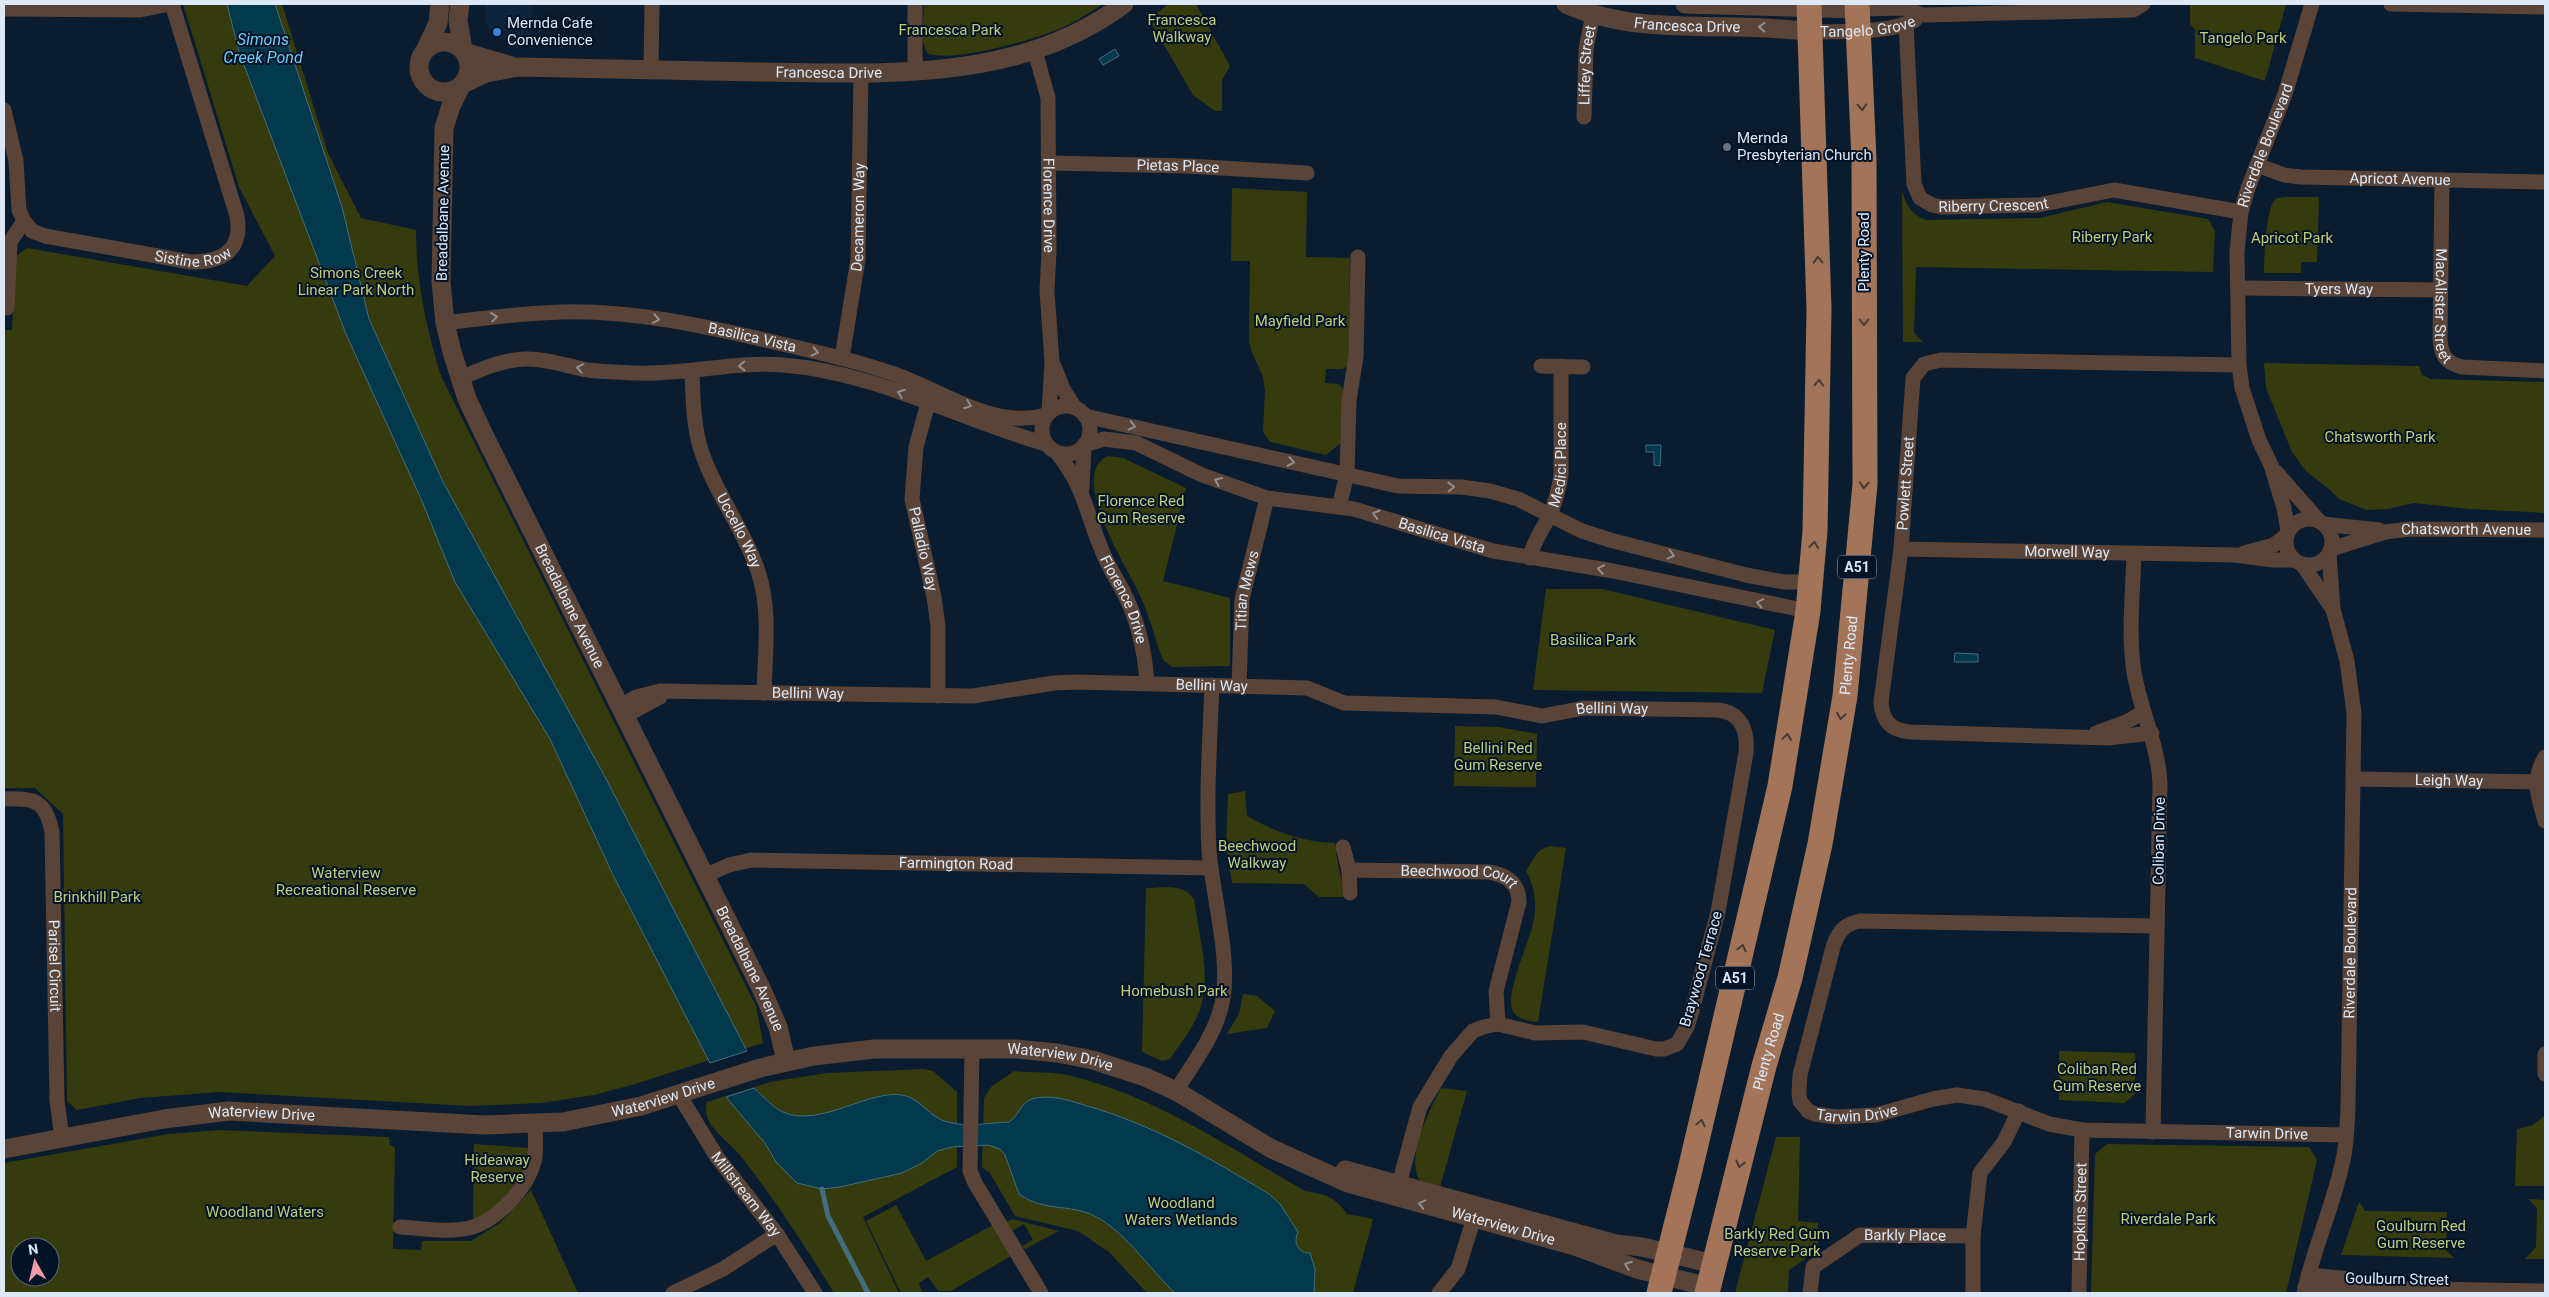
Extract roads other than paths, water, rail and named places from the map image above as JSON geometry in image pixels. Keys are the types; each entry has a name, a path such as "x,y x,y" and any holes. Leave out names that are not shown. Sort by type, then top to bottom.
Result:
{"highway":[{"name":"A51","path":"1663,1274 1690,1170 1780,786 1808,611 1815,531 1819,354 1809,5"},
{"name":"Plenty Road","path":"1710,1281 1764,1066 1790,978 1820,844 1845,696 1865,484 1864,160 1858,14"}],"street":[{"path":"4,9 133,10 171,4"},
{"name":"Sistine Row","path":"24,221 32,231 45,236 191,262 207,262 228,253 238,234 237,216 171,4"},
{"path":"440,4 438,23 418,65 426,85 440,92 448,92 462,85 469,68 458,20 460,4"},
{"path":"650,70 652,4"},
{"path":"915,4 915,72"},
{"name":"Francesca Drive","path":"462,85 486,73 518,68 861,73 915,72 988,63 1035,51 1086,29 1124,4"},
{"name":"Francesca Drive","path":"1566,4 1593,14 1642,23 1783,28 1810,32"},
{"name":"Francesca Drive","path":"1685,4 1809,5 1858,14"},
{"name":"Tangelo Grove","path":"1858,14 1906,24 1923,15 2133,10 2144,4"},
{"name":"Riverdale Boulevard","path":"2287,533 2284,508 2271,465 2250,414 2239,365 2237,252 2241,212 2285,94 2312,4"},
{"path":"2391,4 2545,7"},
{"name":"Tangelo Grove","path":"1810,32 1858,14 1904,6 1923,15"},
{"name":"Liffey Street","path":"1584,117 1586,48 1593,14"},
{"name":"Riberry Crescent","path":"1906,24 1914,184 1916,192 1926,203 1942,207 2038,205 2114,190 2241,212"},
{"path":"426,49 441,42 457,45 464,51"},
{"name":"Francesca Drive","path":"464,51 518,68"},
{"name":"Florence Drive","path":"1035,51 1048,98 1047,291 1052,362 1049,413"},
{"name":"Decameron Way","path":"842,358 859,250 861,73"},
{"name":"Breadalbane Avenue","path":"426,85 437,106 444,128"},
{"name":"Breadalbane Avenue","path":"462,85 451,106 444,128 441,253 445,323 460,379 485,437 772,1011 786,1061"},
{"path":"4,110 16,161 18,180 17,200 24,221 10,242 7,308"},
{"name":"Pietas Place","path":"1049,164 1188,166 1307,173"},
{"name":"Apricot Avenue","path":"2257,165 2284,175 2301,177 2545,182"},
{"name":"MacAlister Street","path":"2442,180 2440,349 2446,360 2456,365 2471,368 2545,371"},
{"path":"1339,507 1347,474 1349,401 1356,356 1358,257"},
{"name":"Tyers Way","path":"2238,288 2440,290"},
{"name":"Basilica Vista","path":"445,323 500,316 564,312 643,317 715,329 842,358 892,373 996,415 1017,420 1036,418 1049,413"},
{"name":"Basilica Vista","path":"460,379 488,366 525,359 590,370 639,373 692,371 733,366 782,365 823,370 866,380 1051,448"},
{"name":"Powlett Street","path":"2152,733 2108,738 1910,732 1894,729 1887,723 1883,717 1881,702 1901,549 1913,378 1924,364 1941,360 2239,365"},
{"name":"Florence Drive","path":"1052,362 1063,389 1080,412"},
{"path":"1541,366 1583,367"},
{"name":"Medici Place","path":"1530,558 1534,542 1549,515 1558,493 1561,475 1561,366"},
{"name":"Uccello Way","path":"692,371 695,422 702,451 714,481 749,551 762,589 766,621 764,693"},
{"name":"Palladio Way","path":"928,403 916,447 912,499 934,597 938,626 938,696"},
{"path":"1080,412 1090,430 1084,446 1071,453 1051,448 1042,429 1049,413 1061,407 1398,486 1461,487 1490,491 1518,499 1582,530 1610,540 1784,582 1810,582"},
{"name":"Basilica Vista","path":"1084,446 1104,439 1136,443 1202,475 1266,498 1373,513 1445,538 1530,558 1612,571 1808,611"},
{"name":"Florence Drive","path":"1082,492 1084,446"},
{"name":"Florence Drive","path":"1051,448 1071,470 1082,492 1098,542 1126,599 1142,640 1147,683"},
{"name":"Riverdale Boulevard","path":"2271,465 2321,523"},
{"name":"Titian Mews","path":"1239,685 1242,599 1266,498"},
{"path":"2301,520 2321,523 2331,536 2330,551 2320,562 2308,565 2298,562 2287,549 2287,533 2301,520"},
{"name":"Chatsworth Avenue","path":"2321,523 2385,532 2436,528 2545,530"},
{"name":"Chatsworth Avenue","path":"2330,551 2385,532"},
{"name":"Morwell Way","path":"2235,555 2261,550 2274,545 2287,533"},
{"name":"Morwell Way","path":"1901,549 2235,555 2298,562"},
{"name":"Riverdale Boulevard","path":"2305,1285 2333,1198 2344,1153 2346,1135 2354,779 2351,686 2347,661 2333,609 2330,551"},
{"name":"Coliban Drive","path":"2134,554 2134,670 2156,750 2160,783 2153,1132"},
{"name":"Riverdale Boulevard","path":"2298,562 2333,609"},
{"name":"Bellini Way","path":"622,711 673,691 984,696 1054,683 1147,683 1308,688 1344,703 1496,707 1542,716 1584,708 1717,710 1732,714 1743,724"},
{"path":"1176,1091 1208,1038 1220,1012 1224,989 1224,962 1211,868 1209,806 1212,685"},
{"name":"Powlett Street","path":"2082,736 2126,722 2144,712"},
{"name":"Braywood Terrace","path":"1498,1024 1536,1033 1583,1032 1664,1050 1677,1044 1687,1027 1718,912 1746,752 1747,742 1743,724"},
{"path":"2545,757 2537,773 2541,782 2536,790 2545,820"},
{"name":"Leigh Way","path":"2354,779 2541,782"},
{"name":"Parisel Circuit","path":"4,799 27,800 42,806 50,821 52,832 57,1100 62,1138"},
{"path":"1343,847 1349,870 1350,893"},
{"name":"Farmington Road","path":"704,876 729,865 752,860 1211,868"},
{"name":"Beechwood Court","path":"1349,870 1488,872 1508,877 1517,890 1518,902 1496,991 1498,1024"},
{"name":"Tarwin Drive","path":"2157,926 1860,921 1847,924 1842,929 1833,947 1800,1075 1799,1093 1804,1107 1815,1114 1824,1116 1863,1116 1897,1110 1933,1099 1957,1095 1985,1099 2049,1124 2082,1130 2346,1135"},
{"path":"1398,1191 1420,1108 1436,1079 1464,1039 1483,1027 1498,1024"},
{"path":"972,1049 970,1165 975,1183 1041,1293"},
{"name":"Waterview Drive","path":"4,1149 164,1119 229,1111 484,1125 535,1124 599,1116 678,1095 786,1061 866,1050 972,1049 1049,1052 1092,1060 1145,1077 1176,1091 1272,1149 1348,1183 1398,1191 1475,1212 1637,1269 1710,1281"},
{"path":"2545,1054 2545,1074"},
{"name":"Millstream Way","path":"678,1095 717,1157 777,1234 815,1293"},
{"path":"1973,1293 1973,1236 1980,1173 2004,1142 2019,1111"},
{"path":"400,1227 465,1229 484,1222 500,1211 529,1176 535,1161 535,1124"},
{"name":"Hopkins Street","path":"2079,1293 2082,1130"},
{"path":"1439,1293 1458,1269 1475,1212"},
{"path":"673,1293 691,1290 777,1234"},
{"name":"Barkly Place","path":"1810,1293 1813,1267 1860,1235 1973,1236"},
{"name":"Goulburn Street","path":"2305,1285 2350,1279 2545,1281"},
{"name":"Goulburn Street","path":"2305,1285 2545,1292"}],"water":[{"name":"Simons Creek Pond","path":"227,4 275,4 342,207 369,319 443,482 605,777 747,1051 710,1063 614,877 550,739 455,582 422,501 346,334 239,52"},
{"path":"1115,49 1119,56 1103,65 1099,59"},
{"path":"1646,445 1661,445 1660,466 1654,465 1654,452 1646,452"},
{"path":"1955,653 1978,654 1978,662 1954,662"},
{"name":"Woodland Waters Wetlands","path":"754,1088 779,1110 798,1116 830,1112 863,1101 893,1095 911,1098 938,1118 963,1124 1009,1122 1028,1101 1052,1097 1110,1113 1180,1143 1269,1194 1280,1204 1298,1232 1296,1243 1298,1247 1306,1253 1310,1253 1315,1269 1314,1293 1175,1293 1124,1238 1100,1219 1088,1213 1035,1203 1019,1194 1005,1155 1000,1149 988,1145 952,1147 937,1151 922,1163 902,1173 840,1187 822,1189 797,1183 776,1162 765,1143 726,1097"}],"waterway":[{"path":"822,1189 828,1216 868,1293"}],"place":[{"name":"Mernda Cafe Convenience","path":"497,32"},
{"name":"Mernda Presbyterian Church","path":"1727,147"}],"park label":[{"name":"Francesca Walkway","path":"1182,28"},
{"name":"Francesca Park","path":"950,30"},
{"name":"Tangelo Park","path":"2243,38"},
{"name":"Riberry Park","path":"2112,237"},
{"name":"Apricot Park","path":"2292,238"},
{"name":"Simons Creek Linear Park North","path":"356,282"},
{"name":"Mayfield Park","path":"1300,321"},
{"name":"Chatsworth Park","path":"2380,437"},
{"name":"Florence Red Gum Reserve","path":"1141,510"},
{"name":"Basilica Park","path":"1593,640"},
{"name":"Bellini Red Gum Reserve","path":"1498,756"},
{"name":"Beechwood Walkway","path":"1257,854"},
{"name":"Waterview Recreational Reserve","path":"346,882"},
{"name":"Brinkhill Park","path":"97,897"},
{"name":"Homebush Park","path":"1174,991"},
{"name":"Coliban Red Gum Reserve","path":"2097,1078"},
{"name":"Hideaway Reserve","path":"497,1168"},
{"name":"Woodland Waters","path":"265,1212"},
{"name":"Riverdale Park","path":"2168,1219"},
{"name":"Goulburn Red Gum Reserve","path":"2421,1234"},
{"name":"Barkly Red Gum Reserve Park","path":"1777,1242"}]}
